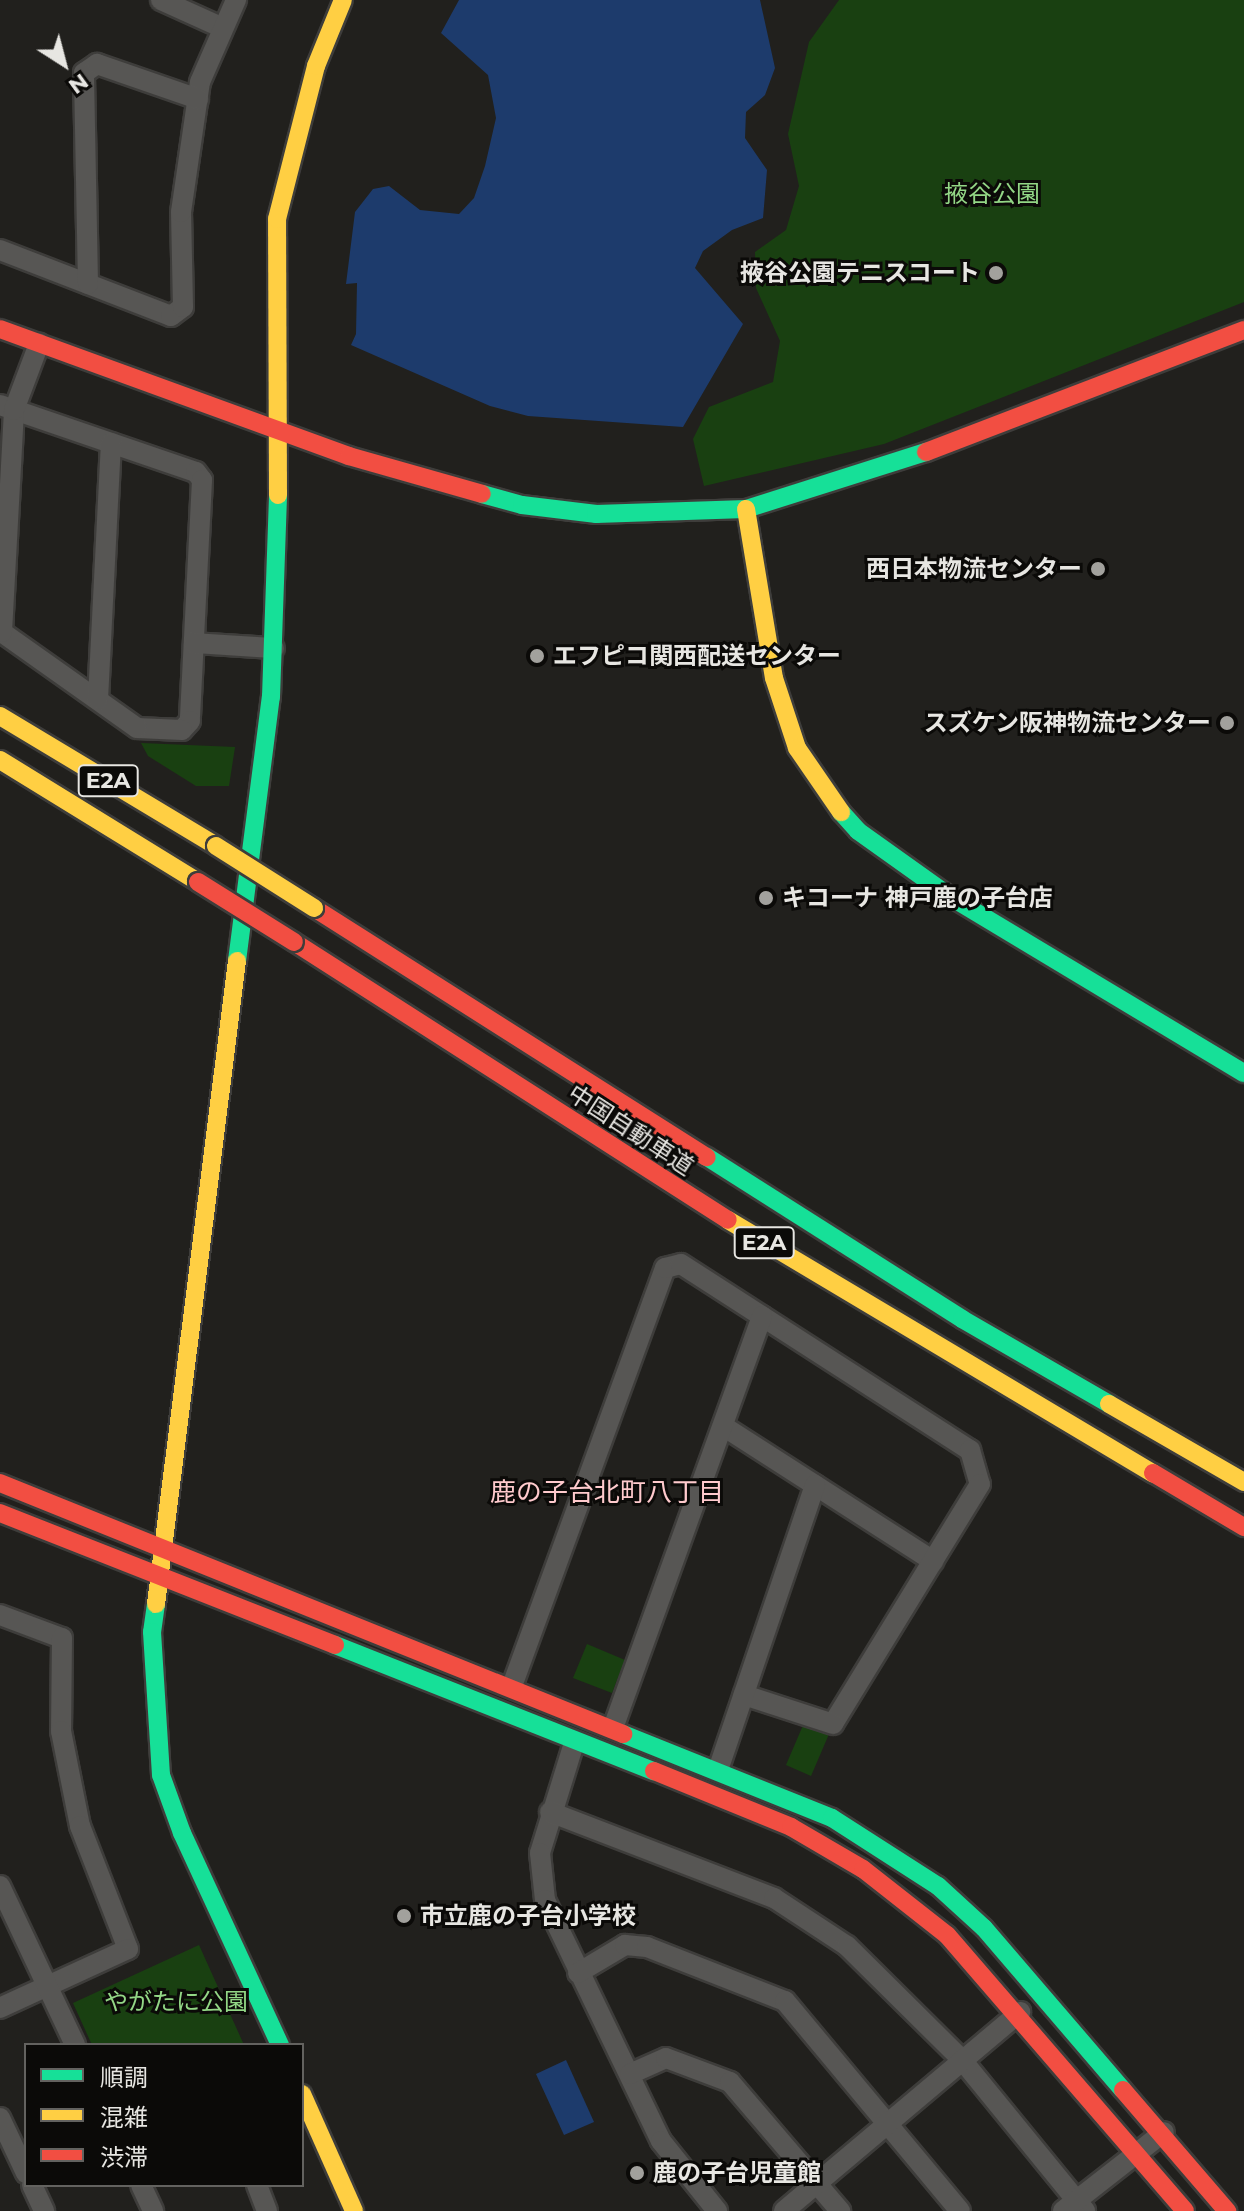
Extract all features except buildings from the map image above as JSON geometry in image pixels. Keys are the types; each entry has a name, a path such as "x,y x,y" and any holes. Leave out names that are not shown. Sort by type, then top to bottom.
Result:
{"main road":[{"path":"279,2043 182,1833 161,1775 152,1679 161,1576 274,648 277,219 316,66 343,0"},
{"path":"0,329 276,431 522,505 596,514 746,509 894,465 1244,330"},
{"path":"746,509 774,678 797,748 828,799 858,831 949,896 1244,1073"},
{"name":"中国自動車道","path":"0,716 216,846 962,1319 1244,1482"},
{"name":"中国自動車道","path":"0,760 294,942 770,1247 1244,1527"},
{"path":"0,1483 165,1546 832,1818 938,1886 984,1928 1164,2132 1227,2211"},
{"path":"0,1513 791,1827 863,1869 947,1935 1020,2012 1185,2211"},
{"path":"304,2098 354,2211"}],"street":[{"path":"161,0 223,28"},
{"path":"0,250 171,316 183,307 181,212 198,99 236,0"},
{"path":"88,284 84,73 97,64 198,99"},
{"path":"7,408 196,472 202,480 190,721 182,730 137,728 1,631 7,408 39,344"},
{"path":"98,699 111,443"},
{"path":"194,643 274,648"},
{"path":"512,1686 665,1268 681,1264 970,1450 980,1484 833,1724 744,1695"},
{"path":"613,1728 762,1316"},
{"path":"723,1426 933,1561"},
{"path":"718,1770 815,1485"},
{"path":"0,1615 62,1638 61,1731 80,1826 128,1949 0,2008"},
{"path":"574,1743 550,1812 540,1853 545,1900 661,2141 717,2211"},
{"path":"550,1812 774,1898 847,1946 962,2060 1075,2207 1164,2132"},
{"path":"0,1886 74,2043"},
{"path":"578,1973 625,1945 647,1947 785,2001 960,2211"},
{"path":"784,2211 1020,2012"},
{"path":"630,2074 666,2058 730,2082 840,2211"},
{"path":"0,2118 24,2169"},
{"path":"33,2187 44,2211"},
{"path":"142,2187 153,2211"},
{"path":"258,2187 267,2211"}],"green space":[{"name":"掖谷公園","path":"839,0 1244,0 1244,302 884,444 704,486 693,439 709,407 773,382 780,341 756,288 755,252 786,230 799,186 788,134 809,42"},
{"path":"141,743 235,747 229,786 196,786 148,756"},
{"path":"587,1644 625,1660 612,1693 573,1678"},
{"path":"804,1723 829,1734 811,1776 786,1765"},
{"name":"やがたに公園","path":"199,1945 243,2043 91,2043 73,2003"}],"water":[{"path":"459,0 760,0 775,68 765,95 746,112 745,138 767,170 763,218 732,230 703,251 695,268 743,324 683,427 528,416 490,406 351,345 356,334 357,283 346,284 355,212 373,189 389,186 420,210 459,214 474,198 485,166 496,118 488,75 441,33"},
{"path":"566,2060 594,2122 564,2135 536,2074"}],"traffic: fast":[{"path":"482,494 522,505 596,514 746,509 926,452"},
{"path":"237,961 271,697 278,495"},
{"path":"841,812 858,831 949,896 1244,1073"},
{"path":"707,1157 962,1319 1109,1404"},
{"path":"156,1604 152,1632 161,1775 182,1833 279,2043"},
{"path":"335,1645 654,1771"},
{"path":"623,1734 832,1818 938,1886 984,1928 1123,2090"}],"traffic: slow":[{"path":"278,495 277,219 316,66 343,0"},
{"path":"746,509 774,678 797,748 841,812"},
{"path":"0,716 216,846"},
{"path":"0,760 198,882"},
{"path":"216,846 314,908"},
{"path":"156,1604 237,961"},
{"path":"728,1220 1153,1473"},
{"path":"1109,1404 1244,1482"},
{"path":"304,2098 354,2211"}],"traffic: jam":[{"path":"0,329 349,456 482,494"},
{"path":"926,452 1244,330"},
{"path":"198,882 294,942"},
{"path":"314,908 707,1157"},
{"path":"294,942 728,1220"},
{"path":"1153,1473 1244,1527"},
{"path":"0,1483 623,1734"},
{"path":"0,1513 335,1645"},
{"path":"654,1771 791,1827 863,1869 947,1935 1185,2211"},
{"path":"1123,2090 1227,2211"}],"place":[{"name":"掖谷公園テニスコート","path":"996,273"},
{"name":"西日本物流センター","path":"1098,569"},
{"name":"エフピコ関西配送センター","path":"537,656"},
{"name":"スズケン阪神物流センター","path":"1227,723"},
{"name":"キコーナ 神戸鹿の子台店","path":"766,898"},
{"name":"市立鹿の子台小学校","path":"404,1916"},
{"name":"鹿の子台児童館","path":"637,2173"}],"district":[{"name":"鹿の子台北町八丁目","path":"607,1493"}]}
